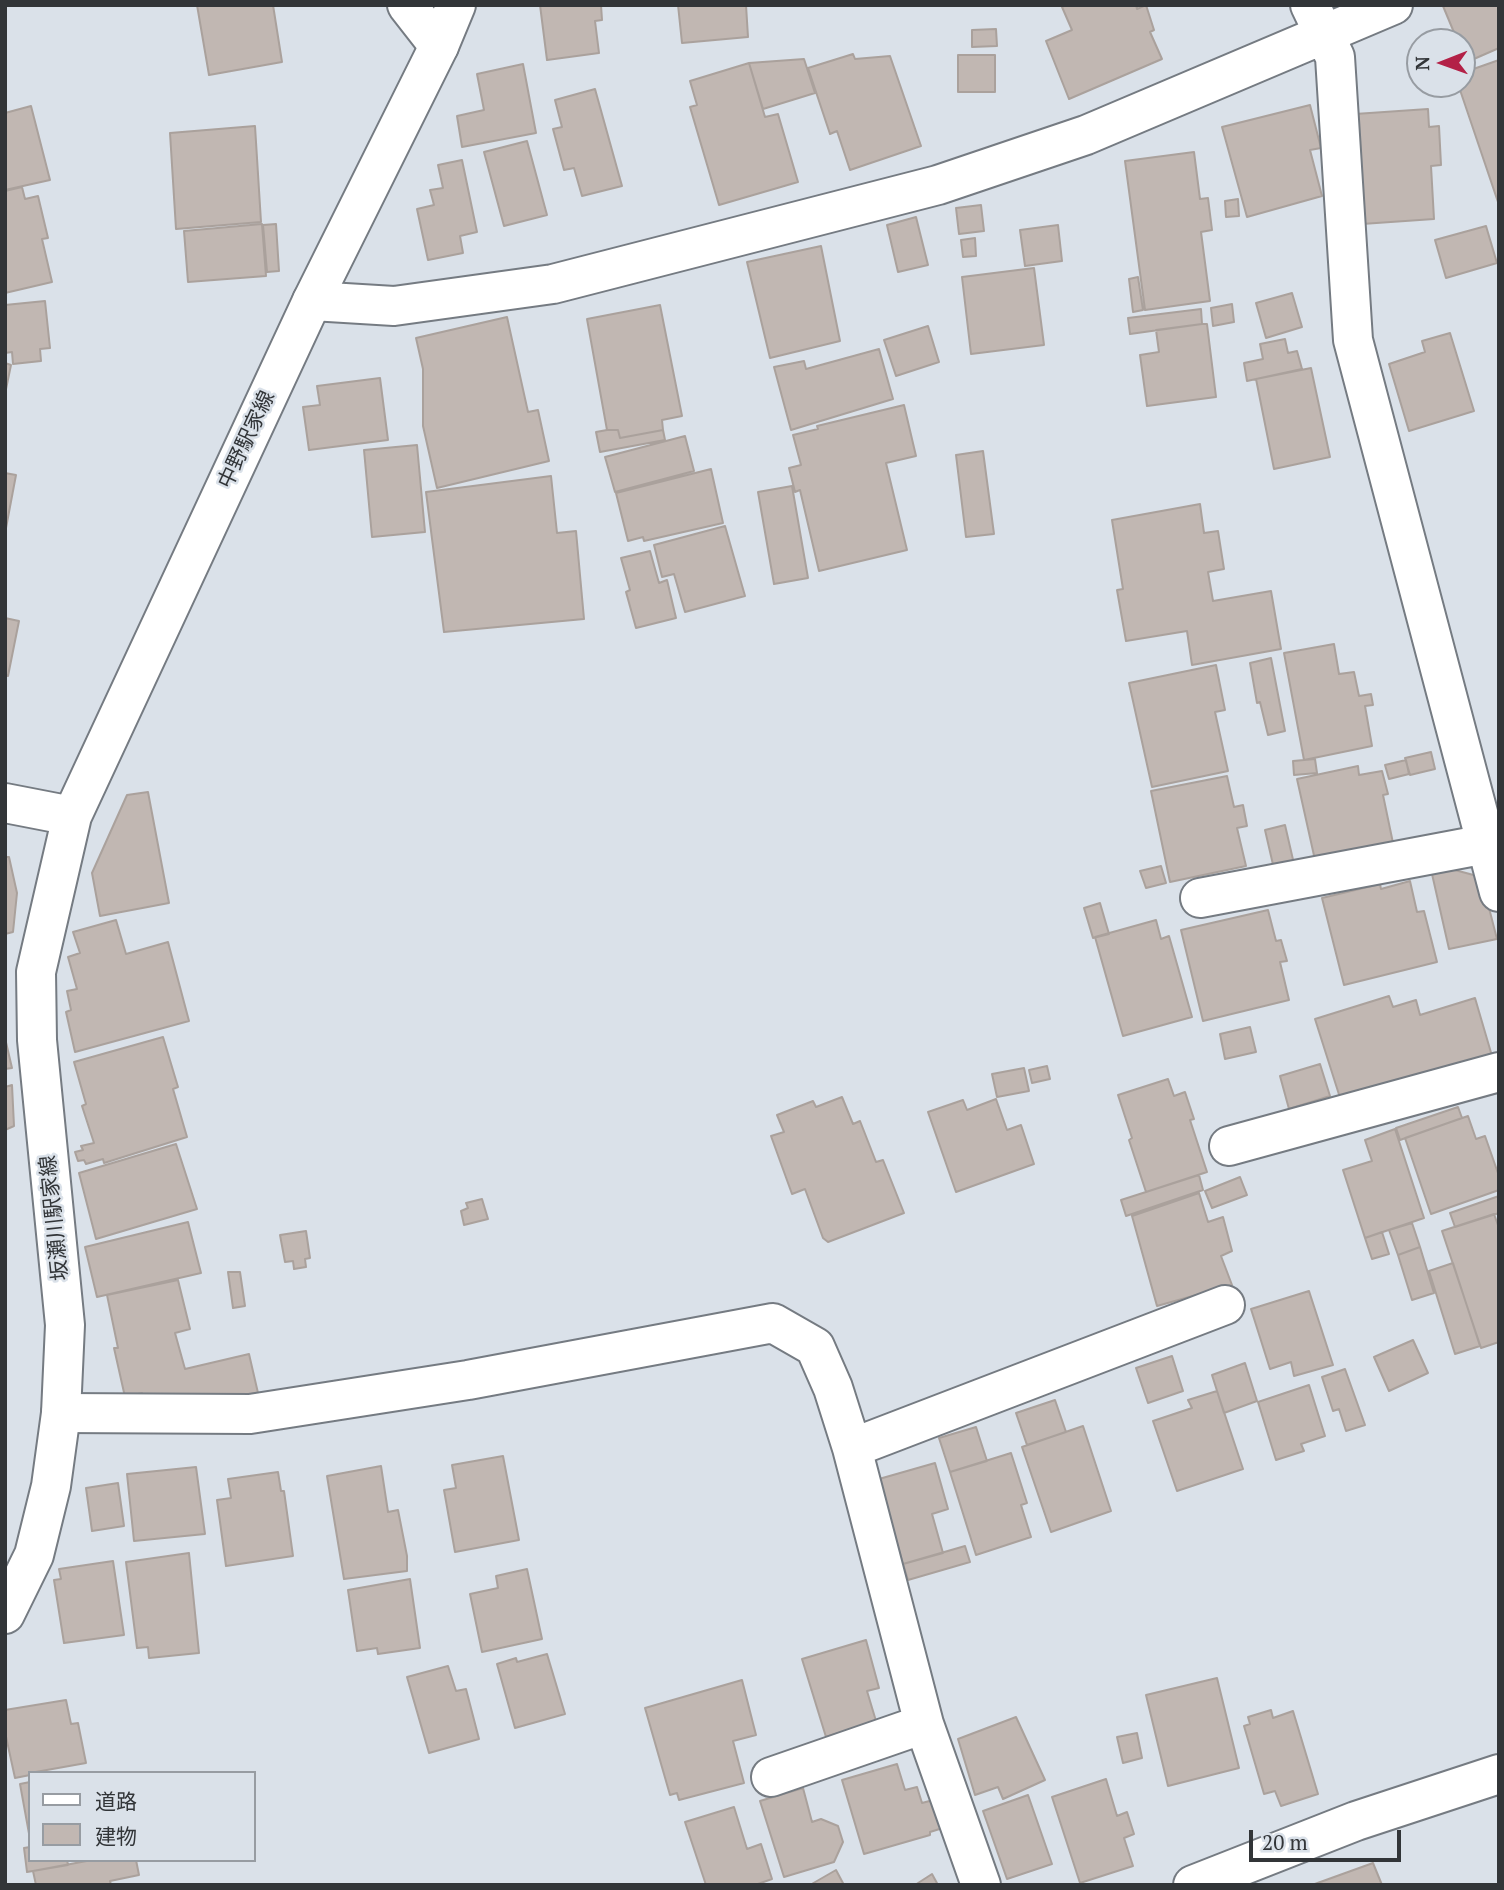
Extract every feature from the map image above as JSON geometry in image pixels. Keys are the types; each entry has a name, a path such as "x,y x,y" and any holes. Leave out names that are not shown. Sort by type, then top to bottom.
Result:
{"street":[{"path":"407,5 439,46"},
{"name":"中野駅家線","path":"72,816 312,301 439,46 456,5"},
{"path":"312,301 394,306 553,284 925,189 1086,135 1317,20 1393,5"},
{"path":"1317,20 1335,57 1353,340 1499,892"},
{"path":"5,803 72,816"},
{"name":"坂瀬川駅家線","path":"5,1614 34,1555 51,1486 61,1413 65,1325 37,1040 36,972 72,816"},
{"path":"1200,898 1486,844"},
{"path":"1230,1146 1499,1072"},
{"path":"852,1448 1225,1305"},
{"path":"61,1413 250,1414 468,1380 773,1323 815,1347 833,1388 852,1448 924,1724 981,1885"},
{"path":"771,1777 924,1724"},
{"path":"1194,1885 1356,1821 1499,1774"}],"building":[{"path":"197,5 273,5 282,62 209,75"},
{"path":"540,5 601,5 602,20 595,21 599,53 547,60"},
{"path":"678,5 746,5 748,37 682,43"},
{"path":"1136,5 1137,9 1146,5 1154,30 1150,32 1162,59 1069,99 1046,41 1072,30 1062,7"},
{"path":"1499,5 1499,48 1476,58 1476,28 1452,28 1443,6"},
{"path":"996,29 997,46 972,47 972,30"},
{"path":"853,54 855,59 890,56 921,146 850,170 837,131 830,134 808,68"},
{"path":"958,55 995,55 995,92 958,92"},
{"path":"804,59 815,93 763,109 749,63"},
{"path":"1499,60 1499,205 1463,98 1476,98 1476,68"},
{"path":"749,63 765,117 778,114 798,182 719,205 690,107 697,105 690,81"},
{"path":"523,64 536,133 462,147 457,116 484,110 477,74"},
{"path":"595,89 622,186 582,196 574,168 564,170 553,129 562,127 555,100"},
{"path":"1310,105 1321,148 1310,150 1322,196 1247,217 1222,127"},
{"path":"31,106 50,180 5,190 5,113"},
{"path":"1428,109 1429,127 1439,126 1441,165 1431,166 1434,219 1362,224 1355,114"},
{"path":"255,126 261,222 176,229 170,133"},
{"path":"527,141 547,215 504,226 484,152"},
{"path":"1194,152 1200,199 1208,198 1212,230 1201,232 1210,301 1145,310 1125,161"},
{"path":"462,160 477,232 460,236 463,253 428,260 417,209 434,205 430,190 443,188 438,165"},
{"path":"22,187 25,199 38,196 48,238 42,239 52,282 5,293 5,191"},
{"path":"1238,199 1239,216 1226,217 1225,201"},
{"path":"981,205 984,231 959,234 956,208"},
{"path":"916,217 928,265 898,272 887,225"},
{"path":"262,224 266,276 188,282 184,231"},
{"path":"276,224 279,271 267,272 263,225"},
{"path":"1058,225 1062,261 1025,266 1020,230"},
{"path":"1486,226 1497,263 1446,278 1435,240"},
{"path":"975,238 976,256 963,257 961,240"},
{"path":"821,246 840,341 770,358 747,262"},
{"path":"1034,268 1044,345 971,354 962,277"},
{"path":"1138,277 1143,310 1133,312 1129,279"},
{"path":"1292,293 1302,327 1266,338 1256,303"},
{"path":"45,301 50,348 40,349 41,361 13,364 12,352 5,353 5,305"},
{"path":"1232,304 1234,322 1213,326 1211,308"},
{"path":"660,305 682,416 662,420 663,430 620,438 618,430 607,430 587,319"},
{"path":"1201,309 1202,324 1130,334 1128,318"},
{"path":"507,317 528,412 538,410 549,461 437,488 423,426 423,369 416,338"},
{"path":"1207,324 1216,397 1147,406 1140,355 1159,352 1156,330"},
{"path":"928,326 939,362 896,376 884,340"},
{"path":"1450,333 1474,411 1409,431 1389,364 1425,352 1422,341"},
{"path":"1285,339 1288,353 1297,351 1302,369 1247,381 1244,363 1263,359 1260,344"},
{"path":"879,349 893,399 791,430 774,367 804,361 806,369"},
{"path":"5,363 11,365 5,394"},
{"path":"1311,368 1330,457 1274,469 1256,379"},
{"path":"380,378 388,440 309,450 303,407 320,405 317,386"},
{"path":"904,405 916,456 886,463 907,550 819,571 800,490 795,492 789,468 801,465 793,435 818,429 817,426"},
{"path":"618,430 620,438 663,430 665,440 600,452 596,432"},
{"path":"685,436 694,471 615,492 605,457"},
{"path":"417,445 425,532 372,537 364,450"},
{"path":"983,451 994,534 966,537 956,455"},
{"path":"711,469 723,523 644,541 643,537 628,541 616,493"},
{"path":"5,473 16,475 6,528 5,528"},
{"path":"551,476 557,533 576,531 584,619 444,632 426,492"},
{"path":"792,486 808,578 774,584 758,492"},
{"path":"1200,504 1204,533 1218,531 1224,569 1208,572 1213,601 1271,591 1281,649 1192,665 1187,631 1126,641 1117,590 1123,589 1112,520"},
{"path":"725,526 745,596 685,612 674,574 662,577 654,545"},
{"path":"650,551 659,583 667,580 676,618 636,628 626,592 630,590 621,558"},
{"path":"5,618 19,621 8,676 5,675"},
{"path":"1334,644 1339,674 1354,672 1359,696 1371,694 1373,705 1365,706 1372,746 1304,760 1284,653"},
{"path":"1271,658 1285,731 1268,735 1260,702 1257,703 1250,663"},
{"path":"1216,665 1225,710 1215,712 1228,771 1152,787 1129,683"},
{"path":"1431,752 1435,769 1410,775 1405,758"},
{"path":"1315,759 1317,773 1294,775 1293,761"},
{"path":"1406,760 1409,774 1389,779 1385,765"},
{"path":"1358,766 1359,775 1382,771 1388,794 1383,795 1393,843 1315,860 1297,779"},
{"path":"1227,776 1234,807 1243,805 1247,826 1237,828 1246,866 1170,882 1151,791"},
{"path":"148,792 169,903 100,916 92,873 127,795"},
{"path":"1285,825 1294,864 1274,869 1265,830"},
{"path":"5,857 9,857 17,893 13,932 5,934"},
{"path":"1161,866 1166,883 1146,888 1140,871"},
{"path":"1451,869 1481,877 1497,939 1449,949 1432,874"},
{"path":"1410,881 1417,912 1424,911 1437,962 1344,985 1322,898 1380,884 1381,889"},
{"path":"1100,903 1109,934 1093,938 1084,908"},
{"path":"1268,910 1276,941 1281,940 1287,961 1280,962 1289,1000 1203,1021 1181,930"},
{"path":"116,920 126,954 168,942 189,1021 75,1052 66,1012 71,1010 67,991 77,989 68,957 80,953 73,932"},
{"path":"1156,920 1161,939 1169,936 1192,1017 1123,1036 1095,937"},
{"path":"1389,996 1393,1007 1416,1000 1420,1015 1475,998 1492,1056 1342,1104 1315,1019"},
{"path":"1250,1027 1256,1052 1225,1059 1220,1034"},
{"path":"163,1037 178,1087 173,1089 187,1137 104,1163 103,1159 86,1164 84,1160 78,1161 75,1152 83,1150 81,1146 94,1143 82,1106 86,1104 74,1062"},
{"path":"5,1038 12,1068 5,1069"},
{"path":"1320,1064 1330,1096 1289,1109 1280,1076"},
{"path":"1047,1066 1050,1079 1032,1083 1029,1070"},
{"path":"1024,1068 1029,1091 997,1097 992,1074"},
{"path":"1168,1079 1174,1096 1185,1092 1194,1119 1190,1120 1207,1172 1146,1192 1118,1095"},
{"path":"12,1085 14,1126 5,1130 5,1087"},
{"path":"842,1097 853,1124 860,1121 876,1162 883,1160 904,1213 828,1242 823,1238 805,1189 792,1194 771,1136 784,1132 777,1115 813,1101 816,1107"},
{"path":"996,1099 1007,1130 1021,1125 1034,1164 956,1192 928,1112 963,1100 967,1110"},
{"path":"1458,1107 1462,1118 1400,1140 1396,1128"},
{"path":"1468,1116 1476,1139 1485,1136 1499,1176 1499,1190 1431,1214 1405,1138"},
{"path":"1395,1129 1424,1218 1365,1238 1343,1170 1372,1161 1365,1140"},
{"path":"176,1144 197,1209 96,1239 79,1173"},
{"path":"1199,1175 1203,1190 1126,1216 1121,1200"},
{"path":"1240,1177 1247,1195 1212,1208 1205,1191"},
{"path":"1199,1193 1208,1222 1223,1217 1232,1251 1221,1256 1232,1285 1157,1306 1132,1216"},
{"path":"1499,1196 1499,1213 1455,1227 1450,1213"},
{"path":"482,1199 488,1219 464,1225 461,1211 468,1208 466,1203"},
{"path":"1494,1214 1499,1228 1499,1342 1481,1348 1442,1231"},
{"path":"188,1222 201,1273 97,1297 85,1247"},
{"path":"1412,1223 1420,1247 1398,1255 1389,1230"},
{"path":"306,1231 310,1258 305,1259 306,1267 294,1269 293,1261 285,1262 280,1235"},
{"path":"1382,1232 1389,1254 1372,1259 1365,1238"},
{"path":"1420,1247 1434,1293 1412,1300 1398,1255"},
{"path":"1453,1263 1480,1346 1455,1354 1429,1271"},
{"path":"228,1272 240,1272 245,1306 233,1308"},
{"path":"178,1280 190,1329 175,1333 185,1369 249,1354 258,1393 191,1402 189,1394 144,1403 142,1393 125,1397 114,1348 118,1348 107,1295"},
{"path":"1309,1291 1333,1365 1294,1376 1291,1362 1270,1369 1251,1309"},
{"path":"1413,1340 1428,1373 1389,1391 1374,1357"},
{"path":"1172,1356 1183,1391 1148,1403 1136,1368"},
{"path":"1245,1363 1257,1401 1224,1413 1212,1375"},
{"path":"1345,1369 1365,1425 1346,1431 1339,1409 1333,1411 1322,1377"},
{"path":"1309,1385 1325,1436 1301,1444 1304,1451 1276,1460 1258,1402"},
{"path":"1217,1391 1243,1469 1177,1491 1153,1421 1192,1408 1188,1400"},
{"path":"1055,1400 1066,1432 1027,1445 1016,1413"},
{"path":"1083,1426 1111,1511 1051,1532 1022,1447"},
{"path":"976,1427 987,1461 950,1472 939,1438"},
{"path":"1011,1453 1027,1503 1021,1505 1031,1537 976,1555 950,1472"},
{"path":"503,1456 519,1540 455,1552 444,1490 456,1488 452,1465"},
{"path":"935,1463 948,1509 932,1514 943,1553 903,1564 879,1479"},
{"path":"381,1466 388,1512 398,1510 407,1556 407,1571 344,1579 327,1476"},
{"path":"196,1467 205,1534 134,1541 127,1474"},
{"path":"278,1472 281,1491 284,1491 293,1556 226,1566 217,1500 231,1498 228,1479"},
{"path":"118,1483 124,1526 92,1531 86,1488"},
{"path":"965,1546 970,1562 908,1580 903,1564"},
{"path":"189,1553 199,1653 149,1658 148,1647 137,1648 126,1562"},
{"path":"113,1561 124,1635 64,1643 54,1580 61,1579 59,1569"},
{"path":"527,1569 542,1639 482,1652 470,1594 498,1588 496,1576"},
{"path":"410,1579 420,1648 378,1654 377,1648 357,1651 348,1590"},
{"path":"866,1640 879,1688 867,1691 876,1721 826,1737 802,1659"},
{"path":"547,1654 565,1714 515,1728 497,1664 516,1658 517,1662"},
{"path":"448,1666 456,1691 466,1689 479,1739 429,1753 407,1677"},
{"path":"1217,1678 1239,1768 1168,1786 1146,1695"},
{"path":"742,1680 756,1735 733,1741 744,1783 679,1800 677,1793 670,1795 645,1708"},
{"path":"66,1700 71,1724 78,1723 86,1763 28,1771 28,1775 15,1778 5,1732 5,1710"},
{"path":"1271,1710 1273,1718 1293,1711 1318,1794 1281,1806 1275,1791 1264,1794 1244,1726 1250,1724 1248,1717"},
{"path":"1016,1717 1045,1780 1003,1799 998,1787 975,1795 958,1739"},
{"path":"1137,1733 1142,1758 1123,1763 1117,1737"},
{"path":"897,1764 905,1790 917,1787 922,1803 937,1799 946,1827 930,1832 930,1835 864,1854 842,1780"},
{"path":"1106,1779 1117,1816 1127,1812 1134,1834 1124,1838 1133,1866 1080,1883 1052,1797"},
{"path":"28,1782 28,1828 20,1784"},
{"path":"803,1788 812,1822 821,1819 838,1826 843,1842 834,1862 784,1877 760,1801"},
{"path":"1028,1795 1052,1864 1007,1879 983,1811"},
{"path":"734,1807 747,1849 761,1844 772,1879 755,1885 706,1885 685,1822"},
{"path":"28,1847 28,1862 67,1862 68,1865 27,1872 24,1848"},
{"path":"81,1862 136,1862 139,1875 110,1881 111,1885 36,1885 33,1871"},
{"path":"1373,1863 1382,1885 1312,1885"},
{"path":"836,1870 844,1885 810,1885"},
{"path":"932,1874 938,1885 915,1885"}]}
